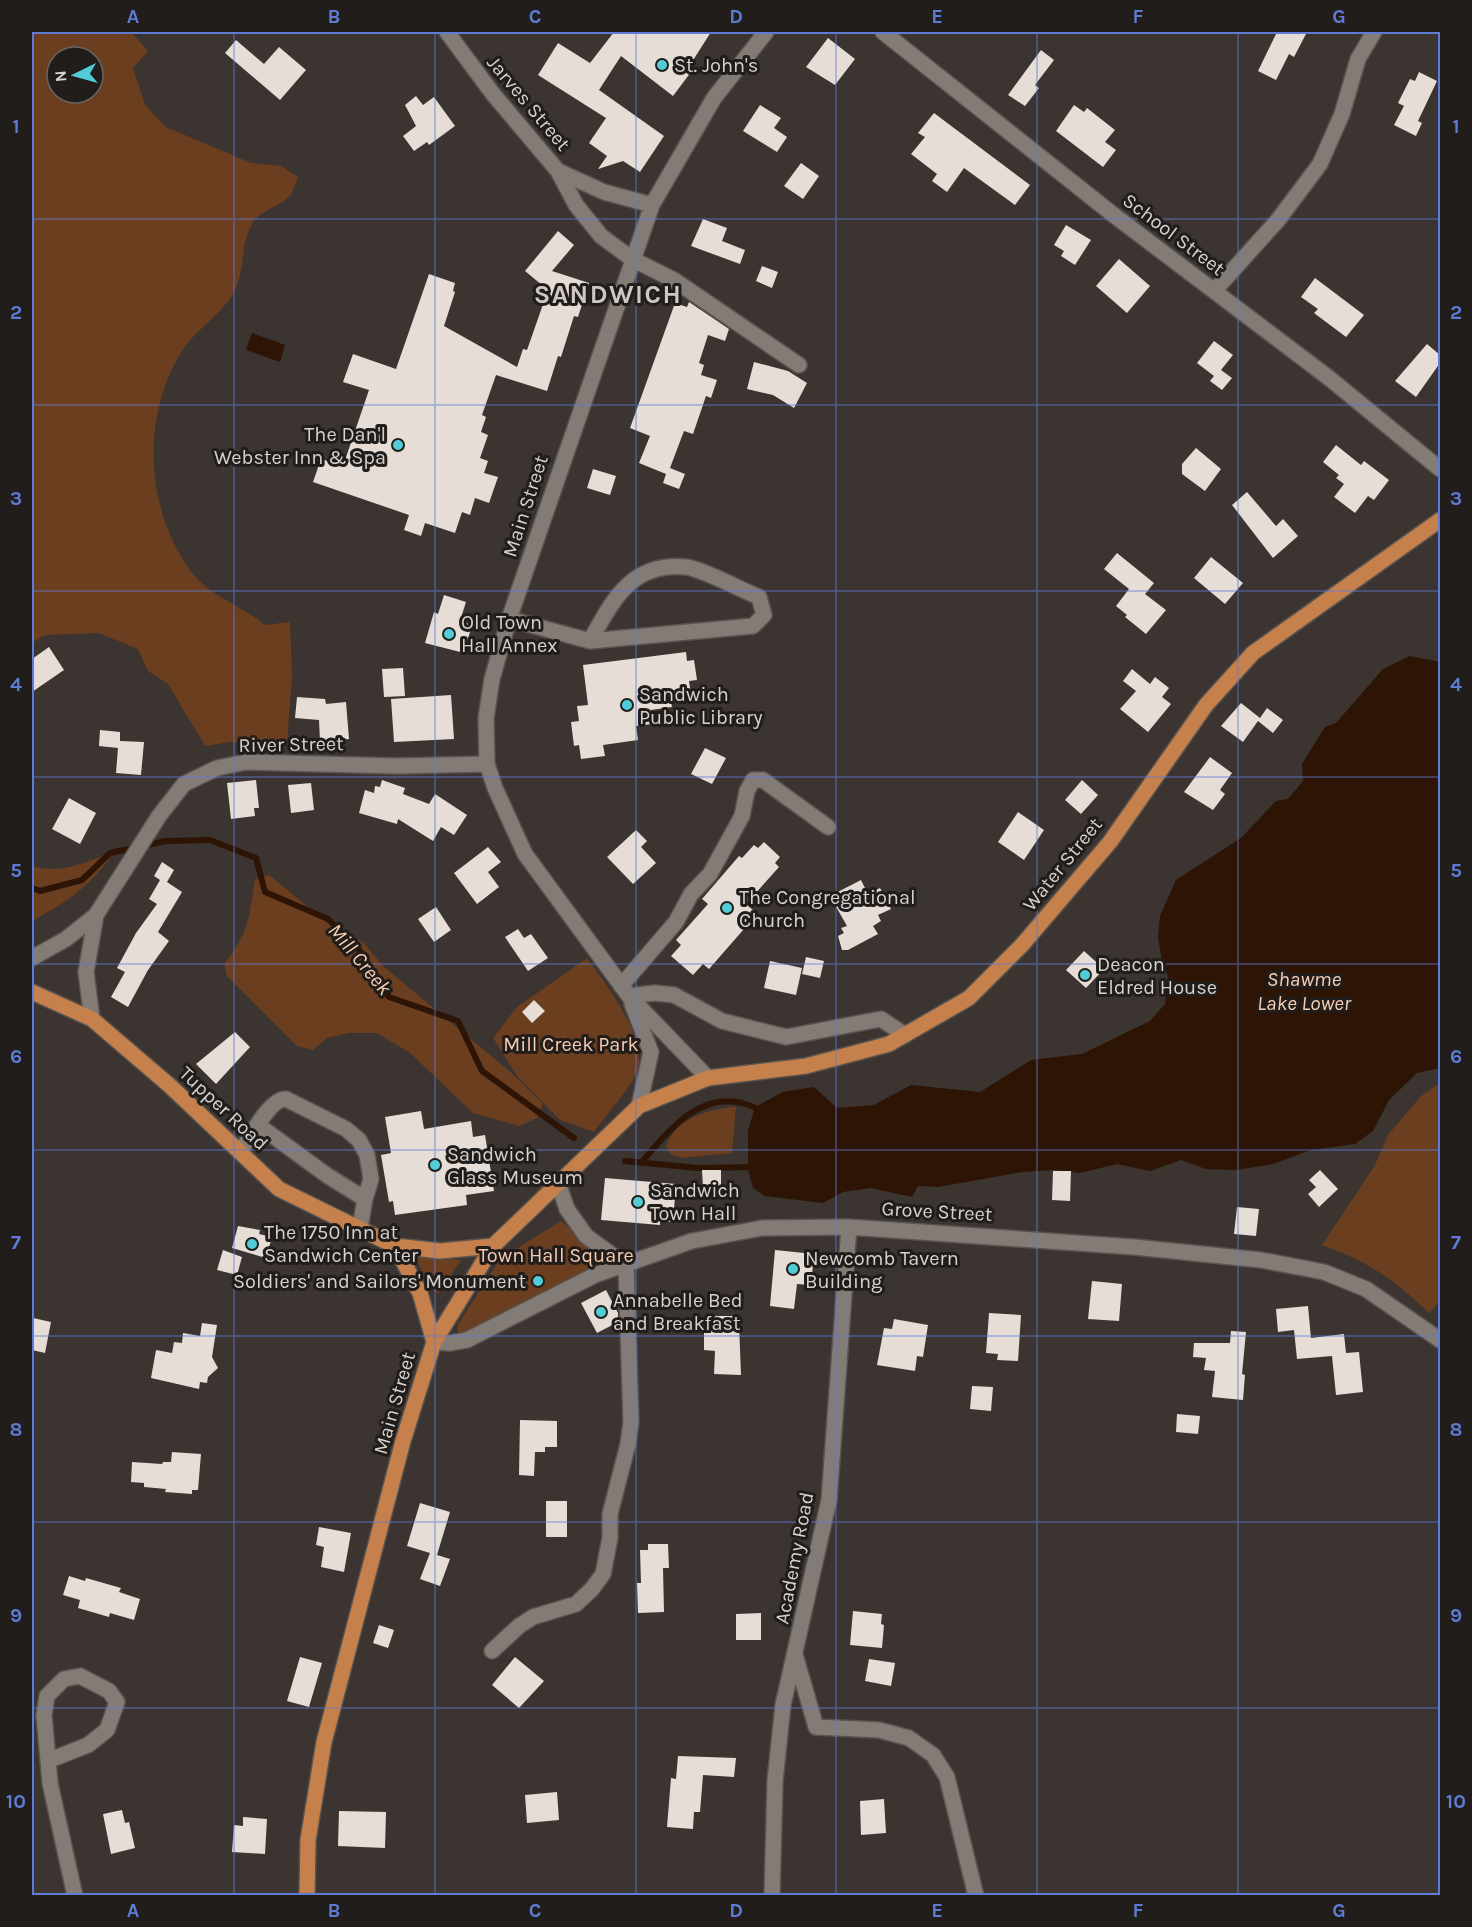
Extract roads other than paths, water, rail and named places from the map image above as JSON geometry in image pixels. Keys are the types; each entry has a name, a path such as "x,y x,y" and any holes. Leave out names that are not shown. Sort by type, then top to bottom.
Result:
{"main road":[{"name":"Water Street","path":"639,1106 708,1078 806,1066 889,1044 969,998 1022,945 1110,842 1206,705 1253,653 1440,520"},
{"name":"Tupper Road","path":"32,992 92,1019 170,1085 279,1189 395,1246 440,1251 493,1246"},
{"name":"Main Street","path":"307,1896 308,1840 324,1742 403,1442 434,1342 493,1246 639,1106"},
{"path":"395,1246 420,1293 434,1342"}],"street":[{"name":"Jarves Street","path":"447,32 493,94 558,171 576,205 601,236 632,260 674,280 799,364"},
{"name":"Main Street","path":"708,1078 625,991 525,854 495,788 487,764 486,718 492,679 509,619 652,205 714,98 766,32"},
{"name":"School Street","path":"884,32 1115,216 1215,290 1440,469"},
{"path":"1215,290 1278,220 1320,164 1342,114 1358,59 1374,32"},
{"name":"Jarves Street","path":"558,171 604,192 652,205"},
{"path":"509,619 590,641 753,626 764,615 759,597 686,567 642,572 612,601 590,641"},
{"name":"River Street","path":"32,958 66,939 96,915 148,833 184,784 217,768 246,762 397,766 487,764"},
{"path":"625,991 676,922 691,894 710,874 742,816 747,791 753,780 763,780 828,827"},
{"name":"River Street","path":"92,1019 86,972 96,915"},
{"name":"Main Street","path":"625,991 651,1052 639,1106"},
{"path":"625,991 674,995 722,1021 786,1037 881,1019 905,1035"},
{"path":"240,1152 276,1101 286,1099 346,1129 359,1140 367,1155 371,1179 360,1228"},
{"path":"258,1125 328,1176 365,1199"},
{"path":"492,1651 519,1626 533,1617 576,1604 592,1589 603,1574 610,1538 610,1514 628,1444 631,1422 626,1264 586,1236 567,1209 558,1183"},
{"name":"Grove Street","path":"434,1342 450,1343 467,1340 595,1275 692,1241 762,1228 849,1227 1008,1237 1271,1262 1324,1272 1366,1288 1440,1340"},
{"name":"Academy Road","path":"772,1896 775,1781 783,1705 829,1500 849,1227"},
{"path":"795,1655 816,1727 879,1730 909,1738 933,1755 947,1777 976,1896"},
{"path":"50,1760 88,1745 107,1730 117,1702 109,1691 80,1676 64,1679 46,1696 44,1715 50,1760 50,1783 75,1896"}],"water":[{"path":"252,333 285,345 280,362 246,350"},
{"name":"Shawme Lake Lower","path":"1410,656 1440,662 1440,1068 1417,1073 1389,1100 1373,1131 1355,1144 1311,1150 1273,1164 1236,1170 1206,1169 1181,1160 1150,1171 1117,1164 1080,1173 1054,1170 1022,1172 938,1187 918,1186 912,1197 871,1188 843,1192 823,1203 765,1196 753,1188 748,1169 748,1131 755,1107 783,1092 814,1087 837,1108 874,1105 911,1085 980,1092 1031,1060 1082,1054 1150,1021 1165,1004 1168,976 1162,961 1158,937 1160,916 1176,880 1241,838 1276,801 1288,799 1303,781 1302,764 1325,727 1336,723 1383,669"}],"waterway":[{"name":"Mill Creek","path":"32,888 40,891 82,880 110,853 166,841 210,840 256,858 265,892 328,919 361,952 389,997 458,1021 482,1071 574,1138"},
{"path":"641,1163 661,1139 697,1109 726,1101 742,1103 759,1110"},
{"path":"625,1161 698,1168 756,1167"}],"place":[{"name":"St. John's","path":"662,65"},
{"name":"The Dan'l Webster Inn & Spa","path":"398,445"},
{"name":"Old Town Hall Annex","path":"449,634"},
{"name":"Sandwich Public Library","path":"627,705"},
{"name":"The Congregational Church","path":"727,908"},
{"name":"Deacon Eldred House","path":"1085,975"},
{"name":"Sandwich Glass Museum","path":"435,1165"},
{"name":"Sandwich Town Hall","path":"638,1202"},
{"name":"The 1750 Inn at Sandwich Center","path":"252,1244"},
{"name":"Newcomb Tavern Building","path":"793,1269"},
{"name":"Soldiers' and Sailors' Monument","path":"538,1281"},
{"name":"Annabelle Bed and Breakfast","path":"601,1312"}],"district":[{"name":"SANDWICH","path":"608,294"}],"park label":[{"name":"Mill Creek Park","path":"571,1044"},
{"name":"Town Hall Square","path":"556,1255"}]}
